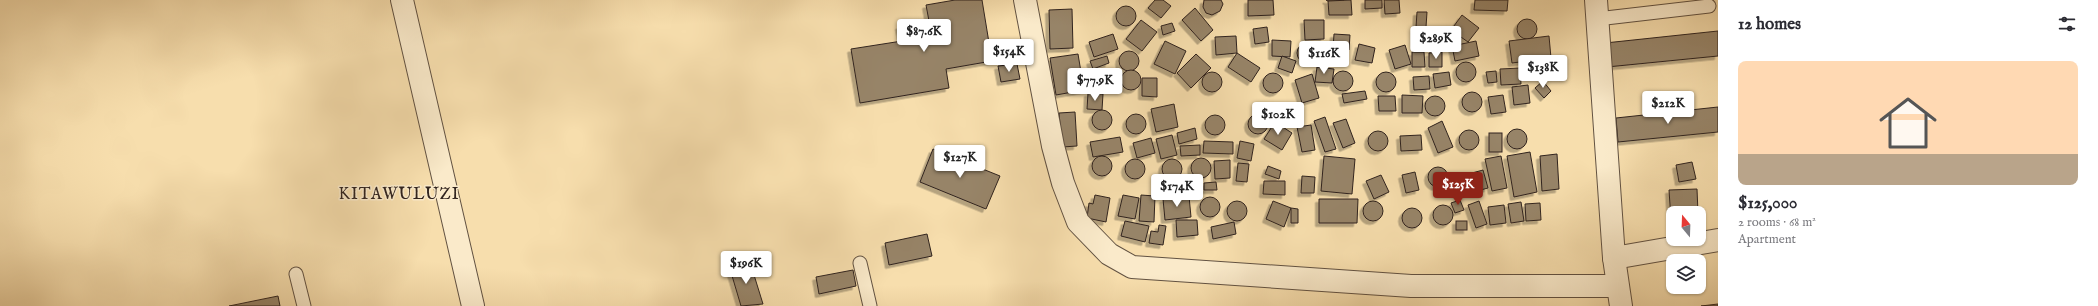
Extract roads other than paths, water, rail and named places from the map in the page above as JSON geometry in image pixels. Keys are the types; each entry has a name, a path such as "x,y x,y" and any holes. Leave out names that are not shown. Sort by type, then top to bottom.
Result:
{"street":[{"path":"402,0 472,306"},
{"path":"1025,0 1052,146 1078,222 1109,254 1132,267 1411,286 1619,296 1614,258 1596,10"},
{"path":"1614,258 1718,240"}],"lane":[{"path":"1596,10 1709,6"},
{"path":"860,263 870,306"},
{"path":"296,274 304,306"}],"district":[{"name":"KITAWULUZI","path":"399,195"}]}
